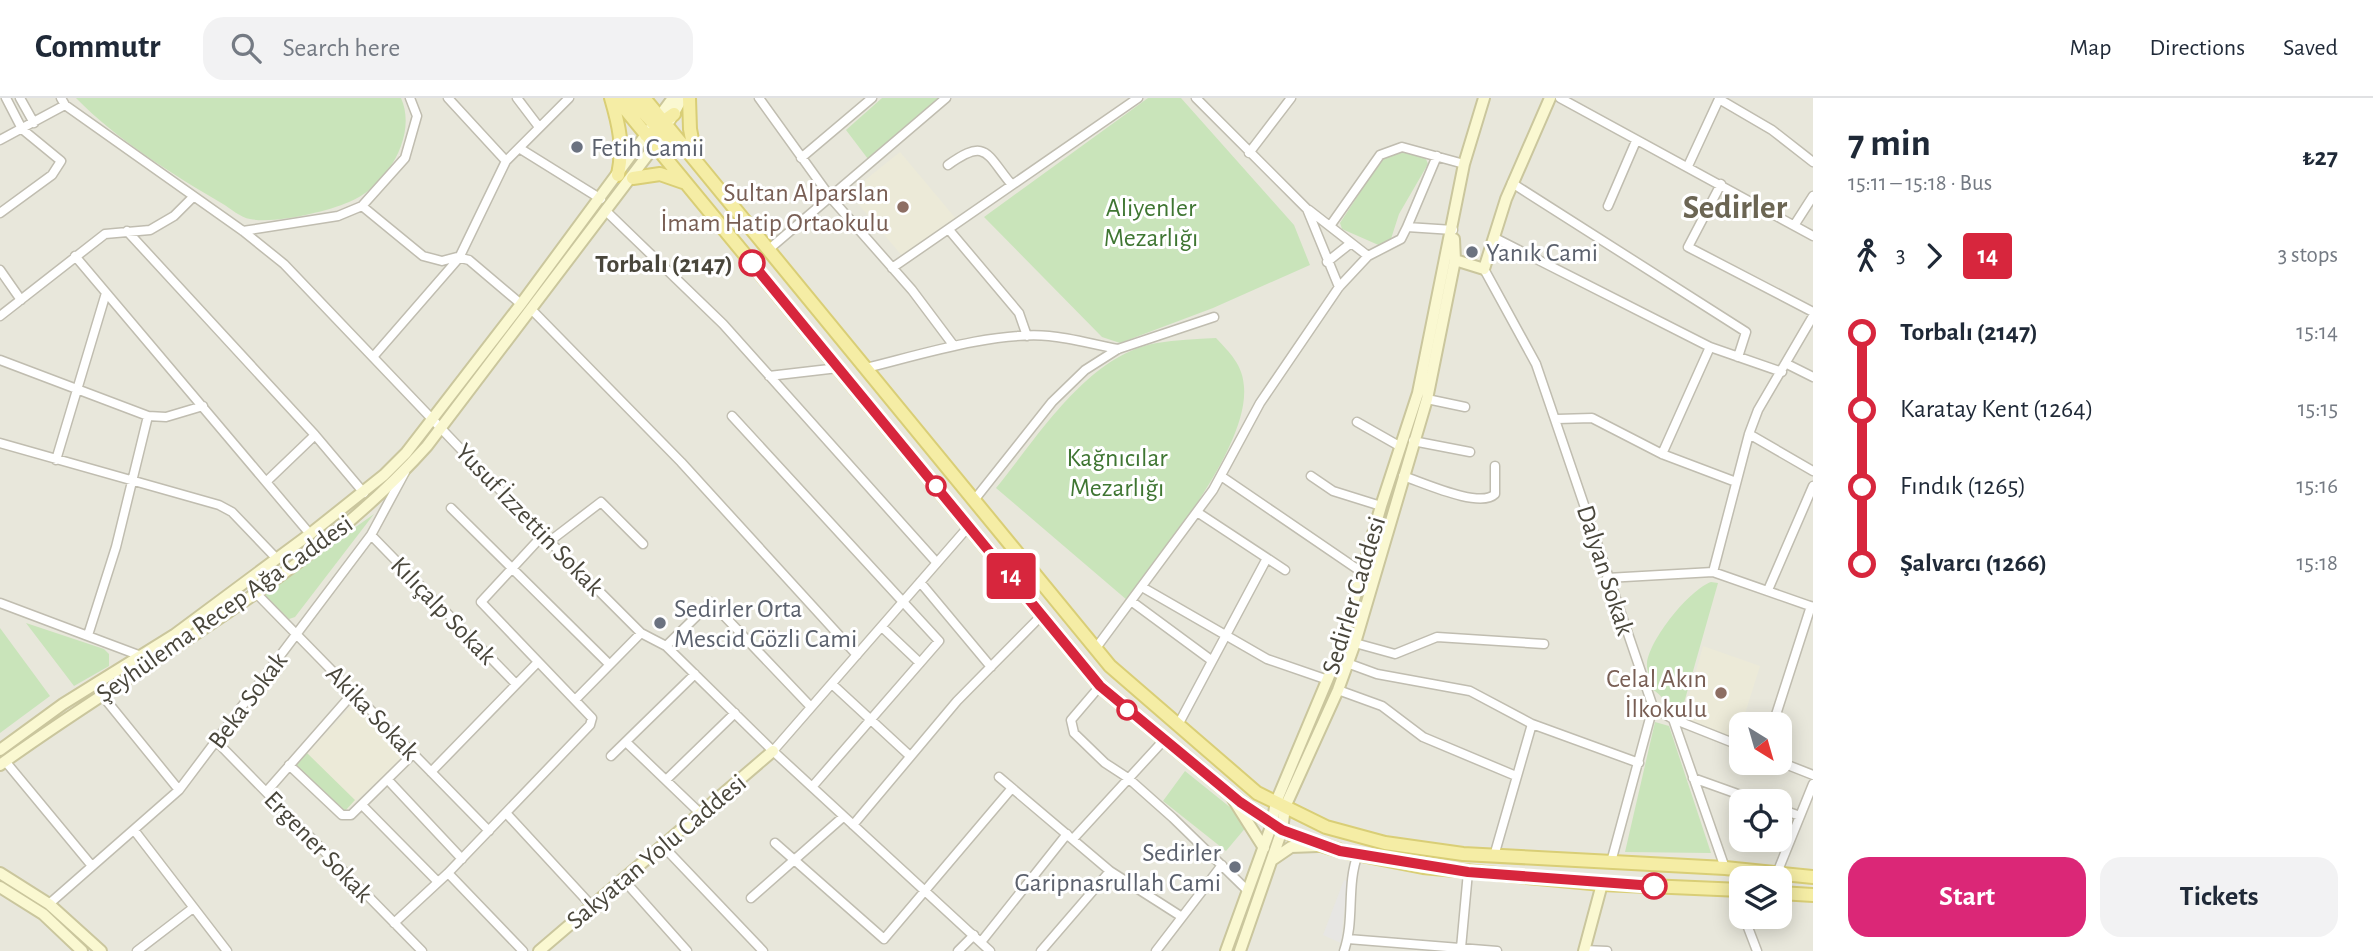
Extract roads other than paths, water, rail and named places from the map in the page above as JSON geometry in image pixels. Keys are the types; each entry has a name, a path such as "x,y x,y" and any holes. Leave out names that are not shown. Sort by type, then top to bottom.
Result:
{"main road":[{"path":"613,98 687,184 1100,686 1229,794 1277,827 1325,846 1358,854 1468,872 1602,884 1729,889"},
{"path":"613,98 621,137 622,157 618,175"},
{"path":"630,98 664,122 720,191"},
{"path":"645,98 1110,666 1257,793 1326,827 1385,843 1538,860 1729,869"},
{"path":"689,98 690,129 696,159"},
{"path":"646,135 657,131 664,122"},
{"path":"633,178 660,174 687,184"},
{"path":"1535,877 1538,860"},
{"path":"1792,875 1813,877"},
{"path":"1792,894 1813,895"}],"street":[{"path":"0,213 52,175 61,161 22,129 6,98"},
{"path":"20,98 34,123"},
{"path":"243,231 338,216 362,206 405,158 417,116 410,98"},
{"path":"448,98 506,161"},
{"path":"517,98 539,127"},
{"path":"373,357 459,258 506,161 569,98"},
{"name":"Şeyhülema Recep Ağa Caddesi","path":"2,759 64,704 141,656 277,559 364,493 406,453 633,178 655,147 673,98"},
{"name":"Şeyhülema Recep Ağa Caddesi","path":"664,122 682,98"},
{"path":"759,98 831,198 892,268 954,346"},
{"path":"801,158 872,98"},
{"path":"768,250 946,98"},
{"path":"892,268 950,231 1138,98"},
{"path":"1196,98 1307,209 1368,256"},
{"path":"1249,153 1292,98"},
{"name":"Sedirler Caddesi","path":"1280,804 1338,690 1354,643 1381,506 1418,393 1453,230 1464,164 1484,98"},
{"path":"1455,260 1484,269 1513,183 1550,98"},
{"path":"1560,98 1813,236"},
{"path":"1688,166 1718,99 1772,130 1813,162"},
{"path":"0,140 34,123 63,101"},
{"name":"Yusuf İzzettin Sokak","path":"63,101 243,231 284,264 640,633 666,646 773,751 926,889 990,951"},
{"name":"Şeyhülema Recep Ağa Caddesi","path":"2,759 255,592 358,514 409,466 442,427 646,135"},
{"path":"1608,206 1636,141"},
{"path":"1330,226 1380,155 1402,146 1464,164"},
{"path":"519,148 601,199"},
{"path":"948,165 970,150 976,149 985,153 1012,185"},
{"path":"1096,648 1197,512 1221,476 1260,403 1339,287 1368,256 1401,239 1437,156"},
{"path":"1513,183 1746,332 1738,357"},
{"path":"1713,572 1749,434 1758,410 1787,364 1813,314 1688,247 1721,184"},
{"path":"1795,224 1813,195"},
{"path":"0,316 106,234 150,230 174,216 193,197"},
{"path":"362,206 423,256 442,261 459,258 469,260 526,306 681,462 857,655"},
{"path":"1307,209 1339,287"},
{"path":"607,212 723,324 937,563"},
{"path":"1407,227 1453,230"},
{"name":"Sedirler Caddesi","path":"1240,951 1270,862 1280,804 1369,574 1427,399 1455,260 1453,230"},
{"path":"127,231 315,435 364,493"},
{"path":"950,231 1019,313 1027,336"},
{"path":"1495,238 1710,347 1782,372"},
{"path":"1327,262 1351,243"},
{"path":"75,256 310,534"},
{"name":"Dalyan Sokak","path":"1484,269 1536,364 1557,419 1607,578 1653,707"},
{"path":"0,271 21,300"},
{"path":"56,460 107,293"},
{"path":"975,499 1052,402 1085,370 1118,349 1214,317"},
{"path":"866,368 954,346 1027,336 1049,336 1118,349"},
{"path":"1662,454 1710,347"},
{"path":"0,360 148,416 176,416 203,406"},
{"path":"1787,364 1813,377"},
{"path":"769,376 838,368"},
{"path":"1427,399 1465,407"},
{"path":"88,635 133,482 148,416"},
{"path":"732,416 939,641 812,787"},
{"path":"1557,419 1592,418 1662,454 1736,482"},
{"path":"1357,422 1401,447"},
{"path":"1749,434 1813,471"},
{"path":"267,481 315,435"},
{"path":"1413,440 1469,452"},
{"path":"0,443 219,505 232,512 277,559"},
{"name":"Beka Sokak","path":"49,904 179,790 371,535 409,466"},
{"path":"1403,476 1473,499 1487,499 1495,494 1495,466"},
{"path":"1221,476 1369,574"},
{"path":"1311,476 1333,491 1381,506"},
{"path":"1768,590 1813,486"},
{"path":"394,923 462,859 590,725 592,718 481,602 512,568 546,538 601,502 643,544"},
{"path":"451,508 609,664"},
{"path":"1197,512 1285,570"},
{"path":"773,751 969,526"},
{"name":"Kılıçalp Sokak","path":"371,535 516,684"},
{"path":"1178,725 1266,559"},
{"path":"1607,578 1713,572 1812,606 1777,712"},
{"path":"920,582 991,667"},
{"path":"1142,587 1267,659 1328,680"},
{"name":"Akika Sokak","path":"255,592 489,831"},
{"path":"1131,601 1211,660"},
{"path":"666,646 711,602 810,706"},
{"path":"0,603 141,656"},
{"path":"853,825 910,756 1043,614"},
{"path":"881,627 920,663"},
{"path":"575,700 640,633"},
{"path":"1354,643 1395,654 1437,637 1544,644"},
{"name":"Akika Sokak","path":"431,772 538,662"},
{"path":"1347,663 1377,674 1470,691 1532,724 1639,763"},
{"path":"611,756 695,674"},
{"path":"832,684 910,756"},
{"path":"1100,686 1071,720 1074,733 1105,763 1129,778 1248,891"},
{"path":"1338,690 1382,706 1423,737 1516,776"},
{"path":"267,791 354,692"},
{"path":"102,694 179,790"},
{"path":"1611,862 1653,707 1673,719 1729,741"},
{"path":"666,780 735,713"},
{"path":"1673,719 1725,869"},
{"path":"1494,856 1532,724"},
{"path":"981,942 1070,837 1164,740"},
{"name":"Ergener Sokak","path":"216,741 422,951"},
{"path":"626,742 701,814"},
{"name":"Sakyatan Yolu Caddesi","path":"539,951 773,751"},
{"path":"289,765 342,815 351,816 413,754"},
{"path":"2,759 92,866"},
{"path":"1792,767 1813,775"},
{"path":"999,777 1110,871 1182,917"},
{"path":"1693,778 1729,791"},
{"path":"388,780 462,859"},
{"path":"1779,866 1813,784"},
{"path":"775,843 792,861 884,939 1012,788"},
{"path":"1229,794 1253,826 1264,848"},
{"path":"362,805 438,882"},
{"path":"506,813 591,905"},
{"path":"1792,813 1800,816"},
{"path":"751,898 844,817"},
{"name":"Sedirler Caddesi","path":"1226,951 1264,848 1277,827"},
{"path":"134,830 227,951"},
{"path":"662,845 763,951"},
{"path":"1270,862 1277,854 1291,847 1325,846"},
{"path":"1344,951 1348,939 1353,866 1358,854"},
{"path":"1156,951 1222,865"},
{"path":"1041,951 1110,871"},
{"path":"1461,947 1468,872"},
{"path":"0,873 49,904 101,951"},
{"path":"448,873 523,951"},
{"path":"622,878 687,951"},
{"path":"1602,884 1584,950 1607,951"},
{"path":"0,887 43,915 82,951"},
{"path":"137,951 193,908"},
{"path":"1749,929 1757,951"},
{"path":"958,951 974,935"},
{"path":"1348,939 1497,951"}],"place":[{"name":"Fetih Camii","path":"577,147"},
{"name":"Sultan Alparslan İmam Hatip Ortaokulu","path":"903,207"},
{"name":"Yanık Cami","path":"1472,252"},
{"name":"Torbalı (2147)","path":"752,263"},
{"name":"Sedirler Orta Mescid Gözli Cami","path":"660,623"},
{"name":"Celal Akın İlkokulu","path":"1721,693"},
{"name":"Sedirler Garipnasrullah Cami","path":"1235,867"}],"district":[{"name":"Sedirler","path":"1735,206"}],"park label":[{"name":"Aliyenler Mezarlığı","path":"1151,222"},
{"name":"Kağnıcılar Mezarlığı","path":"1117,472"}]}
